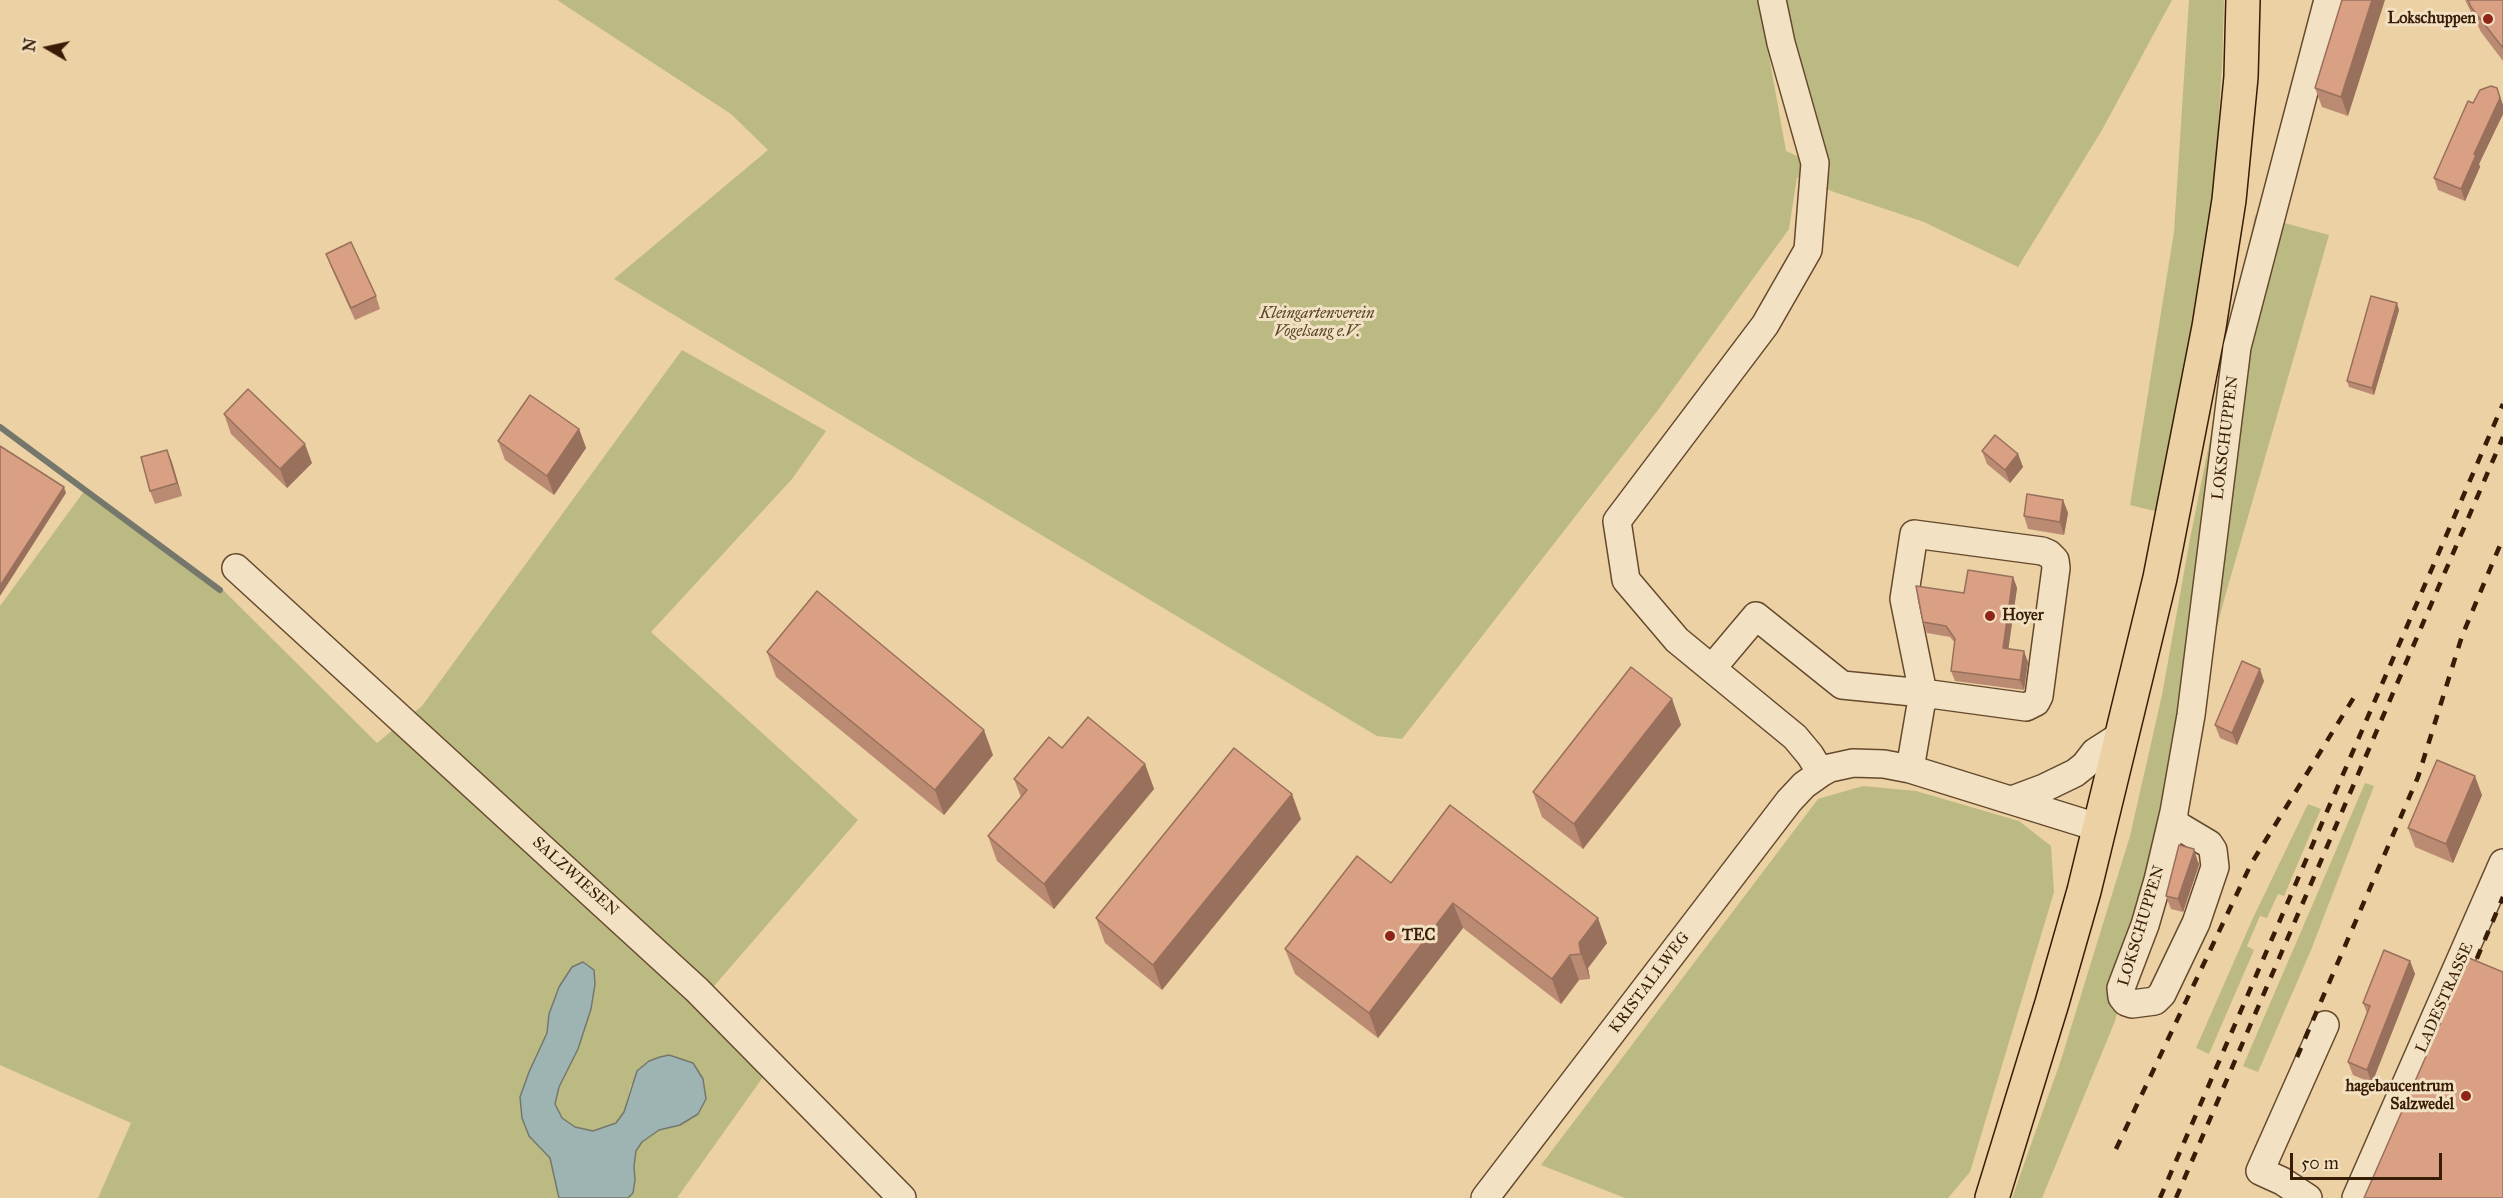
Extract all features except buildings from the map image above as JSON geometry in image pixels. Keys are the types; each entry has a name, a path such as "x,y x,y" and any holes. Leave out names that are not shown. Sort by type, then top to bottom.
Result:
{"main road":[{"path":"1992,1198 2061,973 2100,828 2162,567 2218,270 2237,124 2243,0"}],"street":[{"path":"1772,0 1780,43 1815,163 1808,250 1765,325 1617,521 1626,580 1677,640 1713,667 1795,737 1821,773"},
{"name":"LOKSCHUPPEN","path":"2174,812 2174,822 2177,825 2209,844 2213,850 2215,867 2196,923 2162,994 2155,1001 2132,1004 2126,1002 2122,997 2121,988 2151,902 2174,812 2199,659 2237,347 2328,0"},
{"path":"1713,667 1756,616 1842,685 1923,693 2026,707 2036,702 2039,696 2056,568 2055,560 2049,554 2042,551 1914,534 1904,599 1923,693 1910,769"},
{"name":"SALZWIESEN","path":"236,568 697,990 902,1198"},
{"path":"2012,800 2075,773 2096,752 2123,734"},
{"name":"KRISTALLWEG","path":"1485,1198 1789,801 1804,785 1821,773 1853,763 1884,764 1910,769 2100,828"},
{"name":"LADESTRASSE","path":"2356,1198 2503,863"},
{"path":"2308,1198 2282,1181 2260,1172 2325,1025"}],"green space":[{"name":"Kleingartenverein Vogelsang e.V.","path":"557,0 1759,0 1786,151 1831,171 1823,155 1782,0 2172,0 2102,130 2018,267 1924,222 1797,177 1789,229 1658,410 1402,739 1377,736 614,279 768,150 731,114"},
{"path":"2189,0 2224,0 2222,67 2211,237 2159,512 2130,505 2174,232"},
{"path":"2255,215 2329,235 2224,600 2115,1021 2042,1198 2012,1198 2061,1060 2130,836 2162,695 2190,539"},
{"path":"682,350 826,431 792,479 651,632 858,820 695,1008 763,1077 677,1198 628,1198 633,1193 636,1151 642,1141 659,1130 680,1125 698,1114 706,1100 631,1085 624,1112 616,1123 593,1131 575,1127 562,1118 555,1104 559,1087 578,1049 591,1009 595,984 549,1014 547,1033 522,1118 529,1136 550,1158 559,1198 98,1198 131,1123 0,1065 0,606 85,490 220,587 377,743 422,706"},
{"path":"2365,783 2374,786 2311,950 2258,1072 2243,1066"},
{"path":"1863,786 1916,791 2019,821 2051,846 2054,892 1970,1172 1948,1198 1625,1198 1541,1165 1818,799"},
{"path":"2308,804 2321,809 2284,896 2278,894 2267,918 2260,916 2247,946 2254,950 2209,1054 2196,1048 2253,918"}],"water":[{"path":"583,962 594,970 595,984 591,1009 578,1049 559,1087 555,1104 562,1118 575,1127 593,1131 616,1123 624,1112 637,1071 649,1061 660,1057 669,1055 693,1063 703,1079 706,1099 698,1114 680,1125 659,1130 642,1142 636,1151 633,1193 628,1198 559,1198 550,1158 529,1136 522,1118 520,1097 547,1033 549,1014 559,987 572,967"}],"waterway":[{"path":"0,427 220,590"}],"railway":[{"path":"2160,1198 2503,404"},
{"path":"2176,1198 2503,437"},
{"path":"2297,1057 2418,777 2462,636 2503,538"},
{"path":"2116,1149 2251,864 2356,694"},
{"path":"2469,977 2503,897"}],"place":[{"name":"Lokschuppen","path":"2488,19"},
{"name":"Hoyer","path":"1990,616"},
{"name":"TEC","path":"1390,936"},
{"name":"hagebaucentrum Salzwedel","path":"2466,1096"}]}
